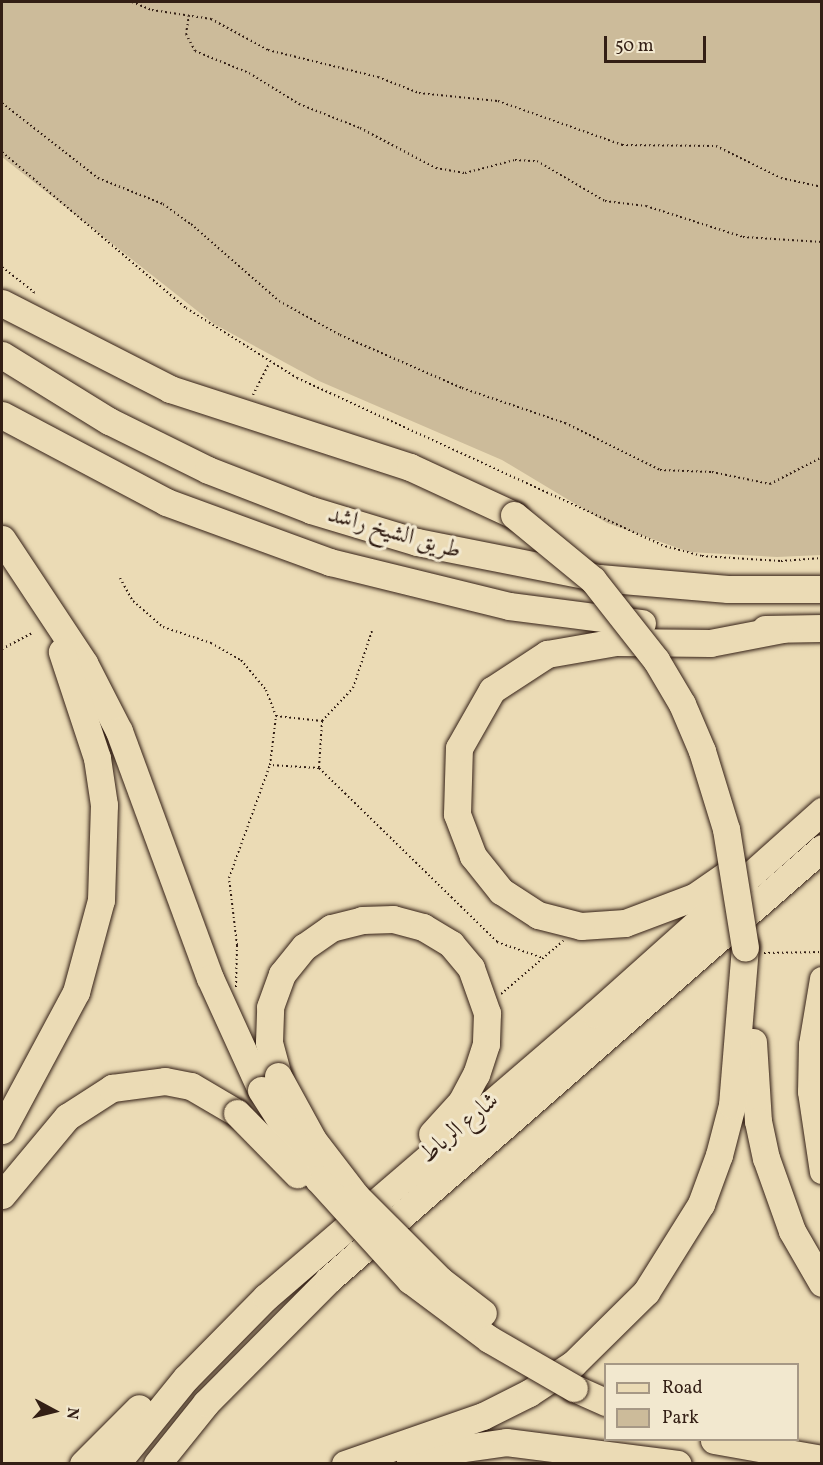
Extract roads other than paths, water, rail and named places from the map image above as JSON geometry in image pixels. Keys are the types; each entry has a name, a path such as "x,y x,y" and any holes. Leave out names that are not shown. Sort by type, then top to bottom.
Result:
{"highway":[{"path":"2,303 170,389 410,467 514,515 593,580 656,660 682,704 702,751 726,829 752,950 754,1083 766,1158 792,1231 822,1283"},
{"name":"طريق الشيخ راشد","path":"2,355 109,421 208,470 385,533 470,555 598,578 728,589 822,589"},
{"name":"طريق الشيخ راشد","path":"2,415 166,502 274,544 386,578 577,616 783,629 822,628"},
{"path":"2,539 84,663 118,731 225,1016 269,1083 333,1169 410,1252 473,1306 588,1381 604,1400"},
{"path":"2,1130 56,1034 91,946 105,853 104,805 85,712 42,600"},
{"path":"783,629 710,643 616,642 570,648 527,663 508,675 478,708 459,748 455,770 457,814 468,846 486,874 518,904 559,922 581,926 625,923 694,897 822,809"},
{"name":"شارع الرباط","path":"116,1464 186,1378 266,1297 349,1223 595,1014 822,809"},
{"name":"شارع الرباط","path":"158,1464 206,1403 328,1280 822,848"},
{"path":"349,1223 374,1190 440,1126 469,1088 486,1044 486,1007 471,968 438,935 393,919 346,923 304,947 274,990 268,1033 269,1083 318,1179 387,1258"},
{"path":"345,1464 483,1416 529,1393 573,1364 646,1292 701,1204 719,1155 732,1105 752,950"},
{"path":"2,1102 56,1034"},
{"path":"2,1195 67,1117 112,1088 156,1081 191,1086 237,1113 343,1226 489,1339 588,1381"},
{"path":"83,1464 202,1344 266,1297"},
{"path":"799,1437 822,1441"},
{"path":"720,1441 822,1459"},
{"path":"367,1464 506,1442 678,1464"}],"main road":[{"path":"822,979 811,1045 810,1092 822,1172"}]}
